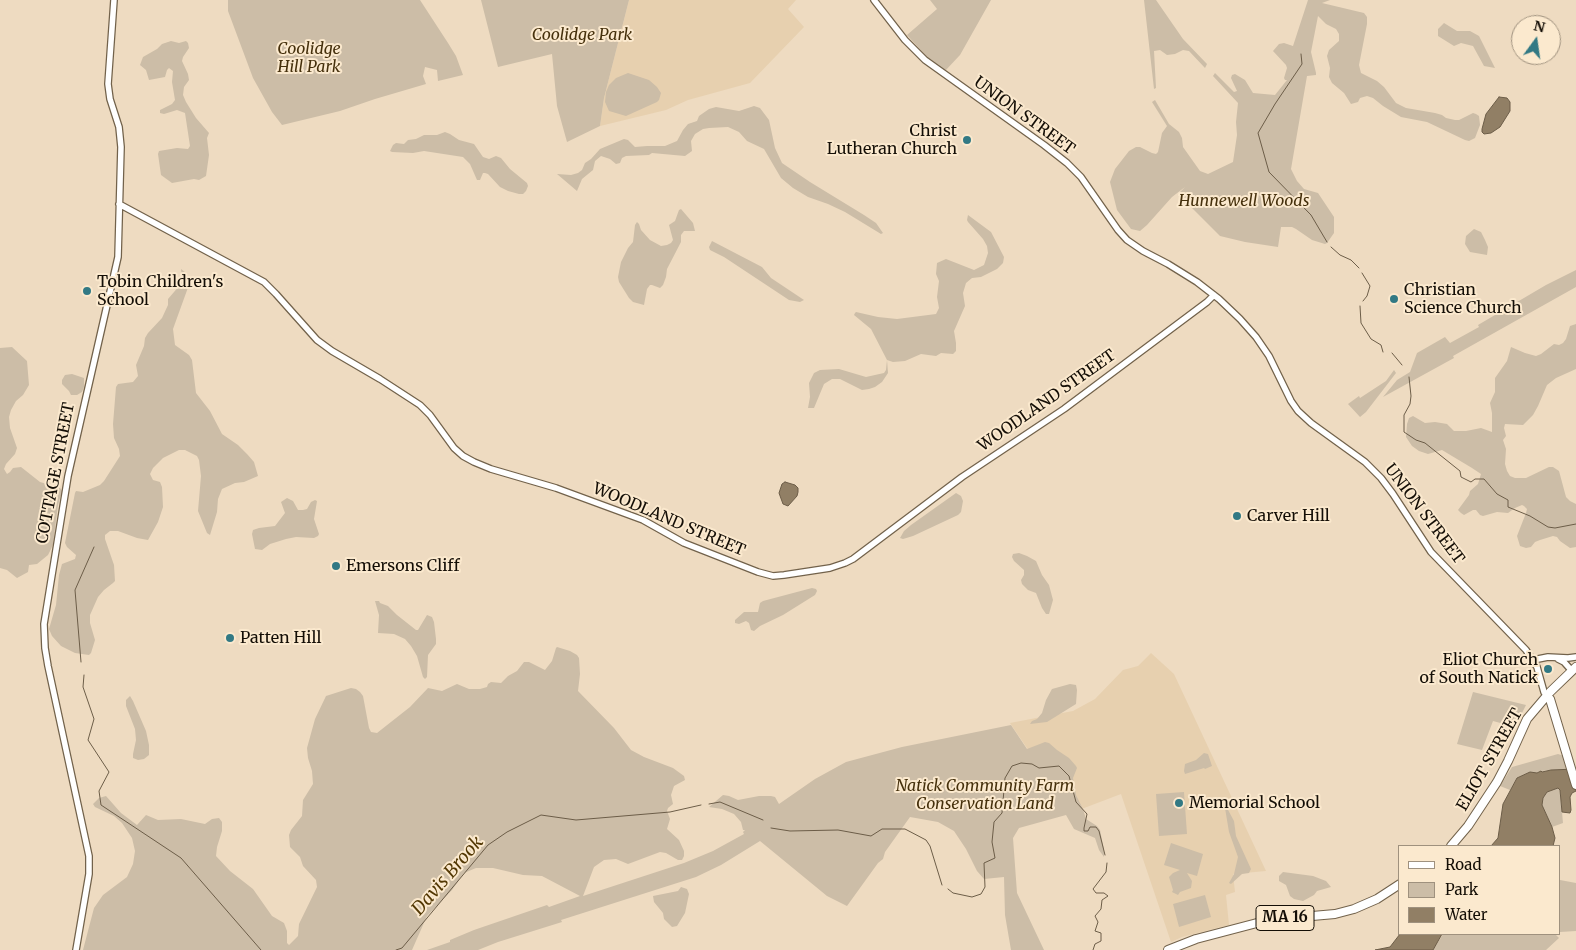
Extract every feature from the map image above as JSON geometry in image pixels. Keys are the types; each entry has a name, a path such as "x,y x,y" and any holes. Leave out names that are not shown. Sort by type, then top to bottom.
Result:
{"main road":[{"name":"ELIOT STREET","path":"1452,845 1468,826 1496,782 1508,761 1527,718 1574,669"},
{"path":"1547,696 1550,700 1576,785"},
{"name":"MA 16","path":"1168,950 1196,938 1258,923 1354,910 1377,899 1398,885"}],"street":[{"name":"COTTAGE STREET","path":"76,950 89,856 48,666 44,624 70,468 118,257 121,140 108,92 114,0"},
{"name":"UNION STREET","path":"874,0 905,40 925,60 1044,144 1067,163 1081,177 1114,225 1127,240 1143,251 1174,267 1214,295 1240,319 1261,343 1298,411 1311,423 1374,470 1393,494 1431,552 1526,650 1537,667 1544,692 1547,696"},
{"name":"WOODLAND STREET","path":"119,204 264,282 317,340 420,405 430,415 454,448 463,456 490,469 556,488 643,520 684,543 758,572 774,576 830,568 853,559 962,477 1068,406 1214,295"},
{"path":"1533,660 1576,657"},
{"path":"1556,658 1574,669"}],"shaded area":[{"path":"629,0 796,0 788,9 804,27 750,83 688,100 666,110 600,126 604,98"},
{"name":"Memorial School","path":"1151,653 1174,674 1266,871 1233,874 1235,892 1226,895 1229,925 1182,937 1171,942 1121,794 1071,813 1010,723 1073,711 1095,699 1123,670 1138,666"}],"green space":[{"name":"Coolidge Hill Park","path":"228,0 420,0 456,56 463,75 438,81 437,70 425,67 423,76 426,84 340,111 282,125 272,112 253,78 228,11"},
{"name":"Coolidge Park","path":"481,0 629,0 604,98 600,126 567,142 557,106 552,54 498,67"},
{"path":"930,0 991,0 960,55 945,71 927,57 907,35 937,9"},
{"path":"1144,0 1156,0 1183,39 1207,64 1205,68 1189,51 1183,50 1167,55 1160,50 1154,51 1156,88 1154,89"},
{"name":"Hunnewell Woods","path":"1308,0 1330,0 1322,3 1364,13 1367,17 1367,24 1359,65 1361,73 1377,81 1396,103 1406,108 1435,113 1455,120 1473,113 1476,114 1479,116 1480,125 1475,138 1469,141 1465,140 1427,122 1401,117 1367,96 1351,104 1344,93 1332,83 1329,77 1330,68 1327,56 1329,50 1339,41 1339,34 1336,29 1326,24 1318,16 1311,52 1316,75 1307,76 1291,169 1297,181 1304,189 1318,193 1334,217 1334,233 1327,243 1312,240 1292,227 1281,227 1278,247 1220,236 1178,194 1185,187 1172,197 1140,231 1131,229 1117,210 1110,182 1115,169 1129,151 1140,147 1152,153 1156,154 1158,152 1162,133 1167,126 1152,102 1155,100 1169,124 1179,132 1183,147 1200,171 1208,174 1233,162 1237,135 1238,103 1213,76 1215,73 1234,92 1237,91 1231,78 1235,74 1245,80 1253,93 1275,95 1287,80 1284,78 1287,68 1273,51 1279,44 1284,43 1293,46"},
{"path":"1444,23 1457,31 1470,31 1479,36 1495,68 1484,66 1473,46 1461,43 1454,46 1438,36 1438,29"},
{"path":"171,41 179,43 186,41 188,43 189,48 182,61 189,80 184,87 183,95 196,118 209,133 207,138 209,155 206,176 199,180 194,179 172,183 161,175 158,154 159,151 177,148 188,149 190,146 185,113 177,110 164,114 160,113 160,110 172,104 175,100 172,82 173,71 169,68 165,77 149,80 146,70 140,65 143,57 162,44"},
{"path":"628,73 649,80 661,93 657,102 626,116 609,111 605,102 609,85 616,78"},
{"path":"754,106 760,108 769,120 775,148 782,163 876,223 883,233 881,234 845,212 808,197 793,188 781,178 764,149 747,141 739,132 728,127 703,129 695,134 691,141 692,151 685,156 652,153 649,155 626,156 622,158 620,163 616,164 610,159 601,156 595,161 593,170 582,179 577,191 557,174 571,175 578,173 582,170 585,163 600,149 624,139 628,140 635,147 665,146 677,141 688,124 697,121 699,116 709,109 716,107 739,111"},
{"path":"445,132 459,140 474,144 483,157 489,159 496,156 501,158 510,169 527,183 526,191 523,194 519,194 508,191 500,187 485,173 483,173 480,180 477,180 470,164 463,157 424,151 413,153 390,151 396,143 404,144 408,140 424,135 437,135"},
{"path":"681,209 693,223 695,231 684,231 681,235 681,242 667,269 663,285 660,288 650,285 647,289 644,305 633,302 619,282 618,277 621,262 633,242 635,225 637,222 650,240 661,246 667,245 673,240 669,225 675,221"},
{"path":"968,215 991,232 1004,257 1003,263 997,269 981,277 972,278 966,283 963,293 965,306 954,331 956,351 953,354 941,353 936,356 921,354 905,361 893,362 887,360 871,329 854,315 855,313 897,319 936,314 939,308 937,297 939,281 936,274 937,263 946,259 974,270 984,265 988,253 983,239 968,222"},
{"path":"1474,229 1481,232 1485,240 1488,247 1487,255 1470,252 1465,244 1466,236"},
{"path":"712,241 762,267 771,278 804,300 800,302 789,300 724,257 710,250 709,247"},
{"path":"181,269 186,273 190,282 173,329 175,345 189,355 192,360 196,393 210,411 222,434 238,445 254,462 258,476 222,489 210,535 207,533 198,511 201,476 197,456 185,450 179,450 163,458 150,474 153,480 160,482 162,487 163,507 158,522 148,540 118,531 110,531 105,535 114,565 115,581 98,597 90,615 90,623 95,640 91,653 89,655 75,653 61,646 52,636 49,629 56,605 62,564 75,559 76,555 65,543 75,493 76,491 83,492 100,485 120,456 114,438 113,424 116,387 118,384 133,382 138,376 136,365 144,346 145,338 162,318 168,305 168,299 180,285 182,278"},
{"path":"1576,270 1576,287 1383,397 1397,380 1410,372 1417,353 1445,337 1450,343 1546,285"},
{"path":"1576,324 1576,369 1556,378 1547,385 1533,415 1523,425 1505,424 1506,436 1503,440 1506,449 1505,464 1510,476 1526,478 1549,467 1559,471 1566,497 1576,504 1576,547 1570,548 1553,536 1535,542 1531,547 1526,548 1520,546 1517,536 1527,509 1522,505 1508,513 1497,512 1483,516 1476,510 1464,515 1461,513 1458,510 1470,491 1478,484 1481,474 1442,450 1428,454 1419,451 1412,446 1406,437 1407,424 1409,418 1413,416 1425,423 1447,424 1454,431 1481,428 1492,432 1490,403 1495,392 1495,378 1507,361 1511,347 1536,356 1554,344 1559,345 1563,343 1570,326"},
{"path":"12,347 27,361 29,385 11,410 9,417 10,428 17,448 4,469 7,474 13,468 21,467 40,482 60,488 62,491 58,505 53,544 48,555 37,564 29,565 28,572 17,578 7,570 0,568 0,348"},
{"path":"887,360 888,373 882,382 875,387 862,390 840,379 832,379 824,384 814,408 808,408 810,397 809,383 814,373 820,370 839,369 866,377 884,373"},
{"path":"1394,370 1396,373 1360,417 1348,404 1386,381"},
{"path":"72,374 84,378 82,392 77,395 71,395 62,384 65,375"},
{"path":"956,493 961,496 963,501 961,512 958,515 913,536 900,538 911,525"},
{"path":"287,498 293,501 298,510 307,509 311,502 317,501 314,519 318,536 314,538 296,537 286,539 270,544 262,550 255,549 253,530 275,526 285,513 281,502"},
{"path":"1019,553 1036,561 1049,585 1053,600 1049,614 1046,614 1042,608 1036,593 1028,590 1022,584 1021,580 1024,570 1012,557 1013,554"},
{"path":"812,588 817,591 815,595 754,631 751,630 749,623 746,621 739,624 735,623 735,620 744,612 758,612 760,603 763,601"},
{"path":"375,601 388,606 416,630 418,630 427,615 432,617 436,644 428,655 427,677 425,679 417,656 405,639 394,634 378,633 379,615"},
{"name":"Natick Community Farm Conservation Land","path":"557,647 577,655 579,658 580,674 578,691 614,728 631,750 673,768 684,776 685,780 674,786 671,795 673,804 667,811 670,819 667,829 679,840 684,851 682,860 660,852 628,864 616,859 604,860 594,867 583,896 684,863 713,851 744,834 745,830 743,830 741,822 734,814 722,809 709,807 723,795 738,800 771,796 775,797 779,804 815,779 846,762 902,747 1011,725 1027,749 1045,742 1049,743 1069,758 1076,766 1073,778 1076,795 1086,819 1100,830 1104,857 1099,850 1095,838 1074,829 1066,815 1019,828 1013,838 1017,893 1044,950 1011,950 1005,915 1004,877 984,879 977,871 954,831 938,822 910,817 885,852 883,859 878,863 847,906 827,896 760,841 721,865 696,877 561,920 562,922 478,950 427,950 450,942 450,940 474,930 547,905 549,907 580,896 542,876 523,875 493,868 476,868 464,873 452,890 427,916 412,950 83,950 94,908 103,895 127,877 133,864 135,851 132,838 122,823 114,816 95,807 93,804 99,798 106,796 121,813 137,825 146,815 158,820 181,819 205,824 212,819 219,818 222,822 222,831 216,856 230,871 253,889 272,916 284,923 287,931 287,943 289,945 298,936 299,924 317,887 316,880 303,866 300,857 290,847 289,835 302,816 303,800 313,784 307,748 315,719 326,696 351,688 356,689 363,696 369,728 371,732 377,733 410,707 428,688 442,691 457,684 469,689 480,689 487,687 491,682 501,683 517,671 524,662 529,662 545,670 552,661"},
{"path":"1070,684 1076,685 1076,704 1047,722 1030,724 1042,713 1052,689"},
{"path":"1473,692 1526,705 1515,727 1493,721 1482,750 1457,744"},
{"path":"130,696 146,731 149,755 144,759 138,760 133,758 136,740 135,729 126,706 126,700"},
{"path":"1204,753 1208,754 1212,766 1185,774 1185,764 1196,760"},
{"path":"1558,754 1564,756 1569,769 1525,774 1517,778 1510,790 1500,786 1512,767"},
{"path":"1557,788 1560,790 1563,823 1552,827 1542,805 1542,800 1547,792"},
{"path":"1184,792 1187,834 1159,836 1156,794"},
{"path":"1225,808 1227,808 1234,821 1236,836 1251,869 1249,873 1242,874 1231,884 1229,883 1234,874 1238,857 1229,832"},
{"path":"1171,843 1203,854 1197,876 1187,873 1192,881 1191,888 1180,892 1178,895 1172,892 1169,877 1180,870 1164,865"},
{"path":"1283,872 1313,876 1326,881 1331,887 1317,891 1314,895 1303,901 1294,899 1290,896 1286,885 1279,881 1279,876"},
{"path":"1561,880 1576,883 1576,931 1561,932"},
{"path":"681,887 687,889 689,894 685,913 677,926 672,927 664,919 663,913 654,902 653,896 678,891"},
{"path":"1205,895 1211,917 1179,927 1173,904"},
{"path":"1442,935 1556,935 1559,938 1546,950 1433,950"}],"water":[{"path":"1499,97 1507,98 1510,102 1510,111 1500,127 1491,133 1484,134 1482,129 1486,114"},
{"path":"785,482 798,488 797,496 788,506 783,504 779,493 782,484"},
{"path":"1576,769 1576,791 1570,797 1570,813 1562,812 1560,790 1558,788 1547,792 1543,798 1542,805 1555,838 1553,845 1492,845 1498,838 1503,804 1517,778 1530,772 1537,773 1551,770"},
{"path":"1399,935 1441,935 1433,950 1375,950 1390,947"}],"waterway":[{"path":"1301,54 1302,64 1258,133 1269,172 1311,215 1327,242"},
{"path":"1331,247 1340,255 1351,260 1359,268"},
{"path":"1362,273 1370,286 1367,296 1363,301"},
{"path":"1360,306 1361,323 1371,339 1381,345 1383,352"},
{"path":"1392,353 1402,365"},
{"path":"1409,377 1411,396 1410,404 1404,415 1404,432 1416,440 1425,443 1460,471 1461,477 1471,482 1475,479 1484,479 1497,494 1508,500 1508,507 1530,516 1548,527 1555,528 1576,524"},
{"name":"Davis Brook","path":"81,662 75,590 94,547"},
{"name":"Davis Brook","path":"84,675 83,687 94,719 88,740 109,772 99,791 101,805 181,858 261,950"},
{"name":"Davis Brook","path":"948,889 953,893 972,897 981,894 985,887 984,863 995,858 992,842 994,822 1002,813 1005,778 1012,766 1021,763 1032,764 1039,768 1059,766 1069,776 1076,802 1087,814 1084,831 1088,831 1090,827 1096,827 1099,831 1105,855"},
{"name":"Davis Brook","path":"709,804 720,802 763,820"},
{"name":"Davis Brook","path":"396,950 402,948 488,845 507,832 541,815 576,820 670,812 701,805"},
{"name":"Davis Brook","path":"771,828 790,831 838,830 871,836 882,829 905,829 926,840 930,846 942,885"},
{"name":"Davis Brook","path":"1093,950 1095,944 1101,941 1101,933 1095,931 1098,922 1095,916 1101,909 1102,900 1108,896 1104,893 1096,893 1093,889 1106,872 1107,863"}],"place":[{"name":"Christ Lutheran Church","path":"967,140"},
{"name":"Tobin Children's School","path":"87,291"},
{"name":"Christian Science Church","path":"1394,299"},
{"name":"Carver Hill","path":"1237,516"},
{"name":"Emersons Cliff","path":"336,566"},
{"name":"Patten Hill","path":"230,638"},
{"name":"Eliot Church of South Natick","path":"1548,669"},
{"name":"Memorial School","path":"1179,803"}]}
